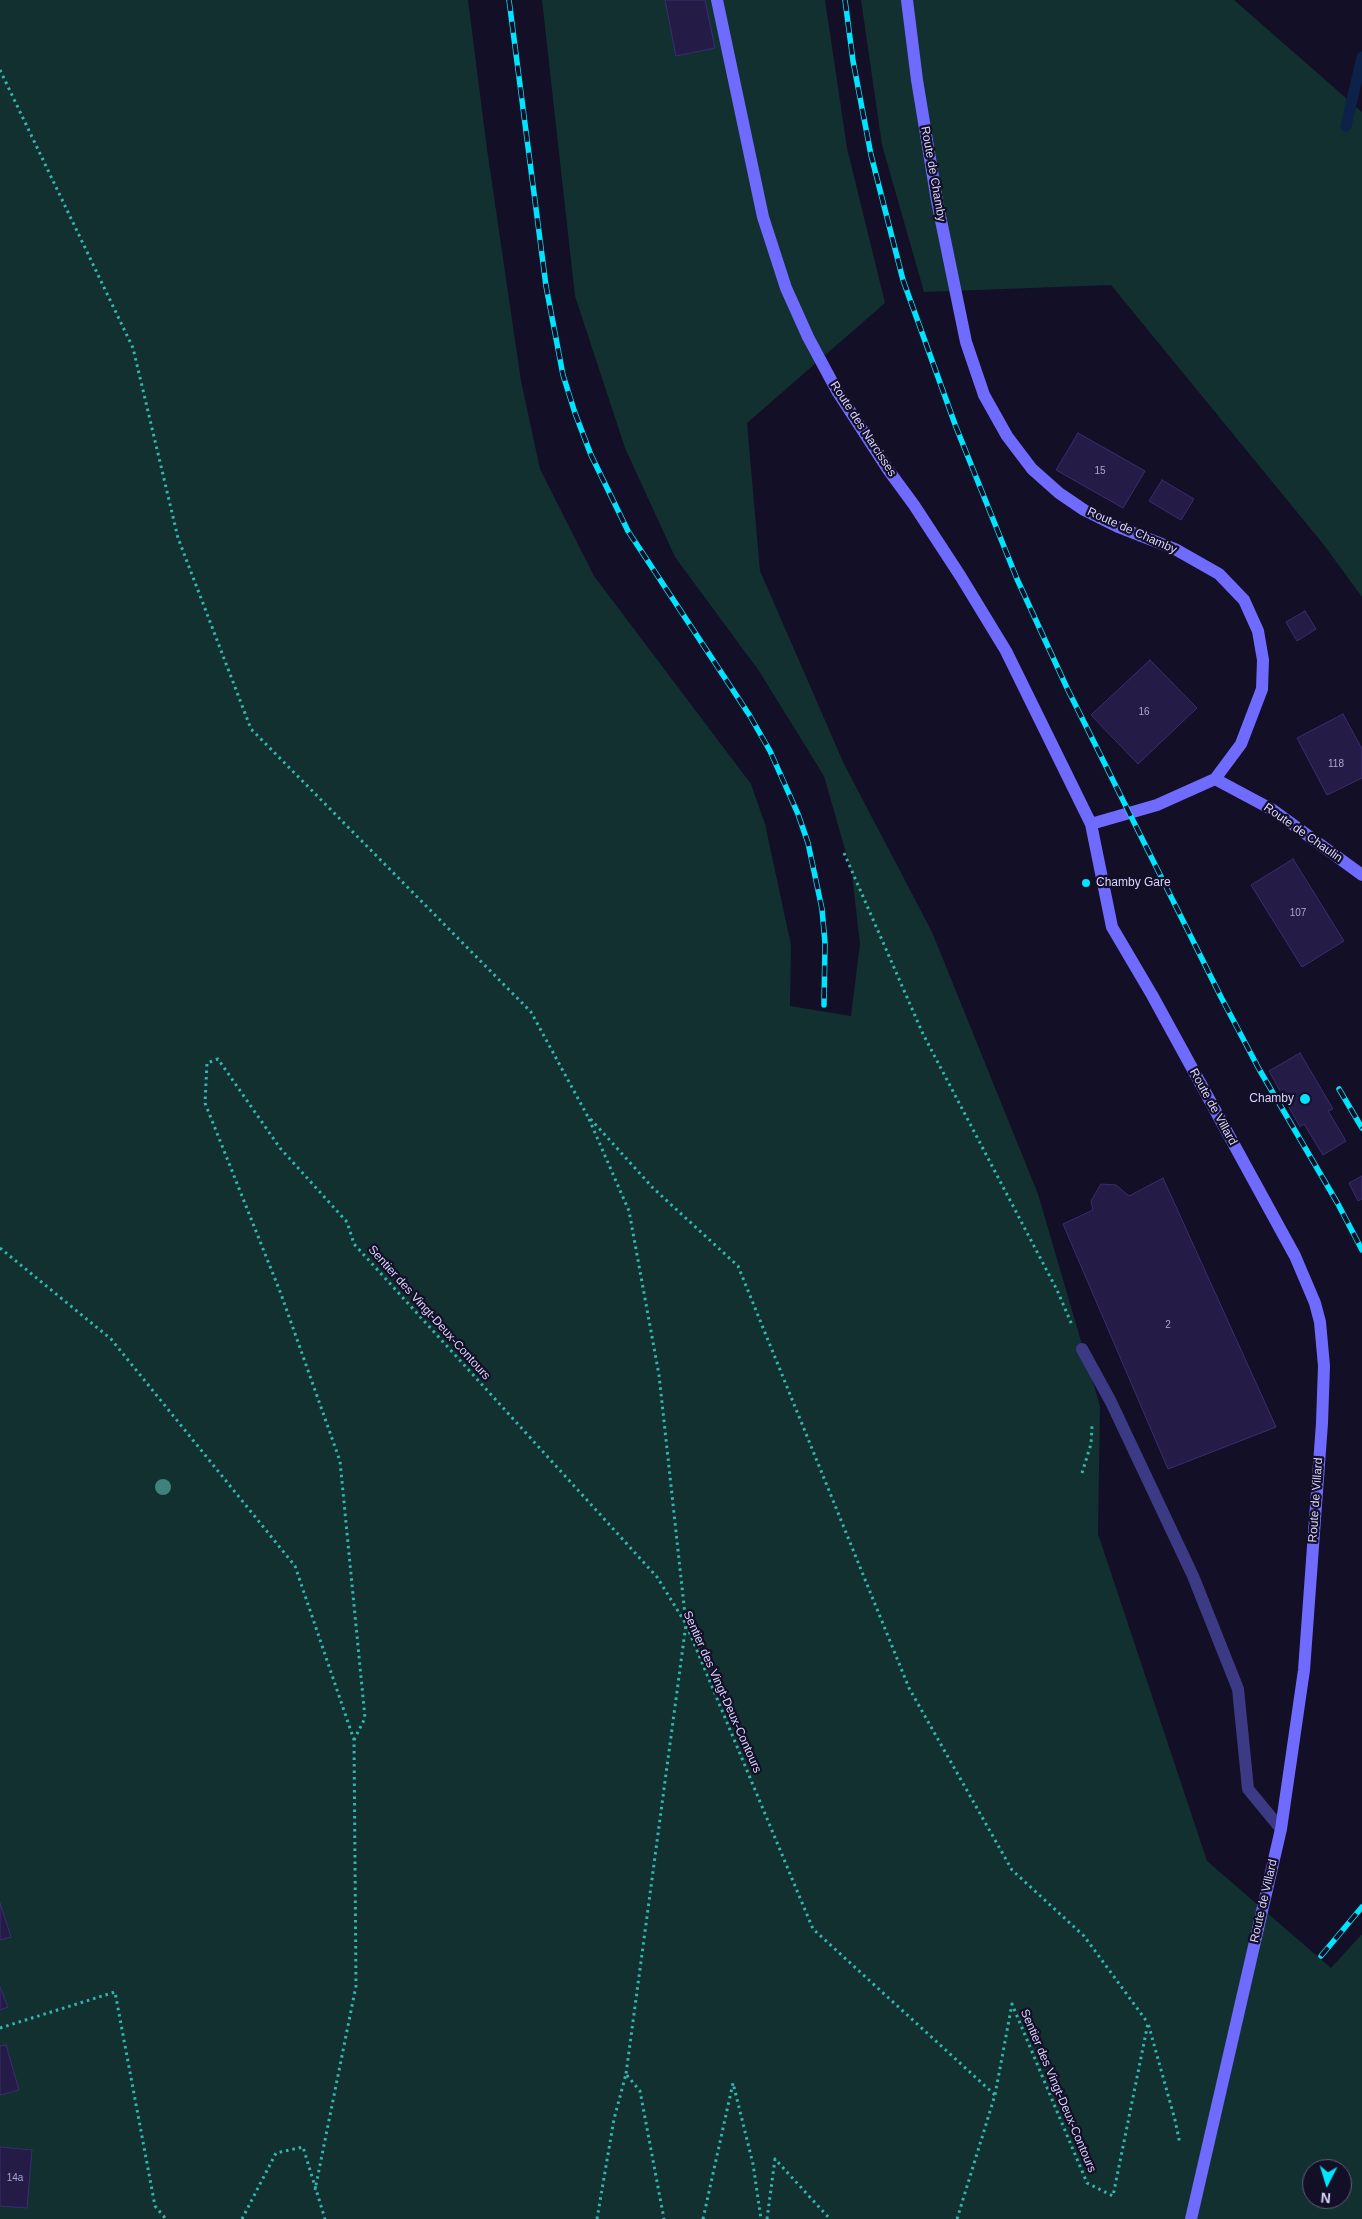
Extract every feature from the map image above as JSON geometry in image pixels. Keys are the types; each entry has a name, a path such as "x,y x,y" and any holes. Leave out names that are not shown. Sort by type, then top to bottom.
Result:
{"street":[{"name":"Route des Narcisses","path":"717,0 763,217 786,288 808,337 837,391 889,472 914,505 961,577 1006,651 1091,824"},
{"name":"Route de Chamby","path":"907,0 917,80 937,201 966,342 984,395 1007,436 1032,469 1059,493 1084,510 1118,527 1175,549 1219,574 1244,600 1258,630 1263,660 1262,690 1241,744 1215,779 1157,805 1091,824"},
{"name":"Route de Chaulin","path":"1215,779 1274,810 1362,875"},
{"name":"Route de Villard","path":"1091,824 1112,927 1295,1256 1315,1303 1320,1322 1324,1366 1322,1422 1304,1670 1281,1829 1191,2219"}],"lane":[{"path":"1082,1348 1111,1402 1194,1576 1238,1689 1248,1789 1281,1829"}],"path":[{"path":"0,70 133,348 178,538 251,729 531,1012 587,1116 629,1211 659,1375 686,1624 626,2074 614,2119 597,2219"},
{"path":"844,854 924,1034 1057,1290 1082,1348"},
{"name":"Sentier des Vingt-Deux-Contours","path":"354,1740 365,1718 340,1462 281,1294 205,1103 207,1063 218,1058 280,1148 347,1222 354,1244 657,1578 686,1624 813,1929 995,2094"},
{"path":"587,1116 653,1188 738,1266 909,1688 1012,1870 1084,1936 1148,2023 1176,2120 1180,2149"},
{"path":"0,1248 111,1339 296,1566 354,1740 356,1986 314,2190"},
{"path":"1082,1473 1091,1444 1092,1420"},
{"path":"0,2028 115,1992 155,2206 166,2219"},
{"name":"Sentier des Vingt-Deux-Contours","path":"995,2094 1012,2004 1087,2183 1113,2196 1148,2023"},
{"path":"626,2074 640,2091 664,2219"},
{"path":"703,2219 733,2083 753,2164 761,2219"},
{"path":"957,2219 995,2094"},
{"path":"242,2219 276,2153 303,2147 314,2190 325,2219"},
{"path":"767,2219 775,2159 830,2219"}],"green space":[{"path":"0,0 468,0 487,149 521,381 540,469 594,576 751,784 765,824 791,945 790,1006 851,1016 860,944 852,874 824,776 759,671 675,557 625,448 575,296 542,0 825,0 847,148 885,303 747,423 760,571 844,764 932,932 1038,1194 1100,1406 1098,1534 1207,1861 1331,1968 1362,1934 1362,2219 0,2219"},
{"path":"861,0 1234,0 1362,112 1362,597 1324,545 1111,285 924,292 882,145"}],"building":[{"path":"665,0 705,0 715,48 676,56"},
{"path":"1078,433 1145,471 1123,508 1056,470"},
{"path":"1162,480 1194,499 1181,520 1149,501"},
{"path":"1305,611 1316,629 1297,641 1286,622"},
{"path":"1150,660 1197,708 1138,764 1091,715"},
{"path":"1343,714 1362,749 1362,778 1327,795 1297,738"},
{"path":"1293,859 1344,941 1302,967 1251,885"},
{"path":"1300,1053 1333,1109 1328,1111 1346,1141 1323,1155 1304,1124 1300,1127 1269,1071"},
{"path":"1362,1176 1362,1199 1358,1201 1349,1183"},
{"path":"1163,1178 1276,1427 1168,1469 1063,1224 1093,1210 1091,1201 1101,1184 1116,1185 1129,1196"},
{"path":"0,1903 11,1937 0,1940"},
{"path":"0,1987 8,2007 0,2010"},
{"path":"6,2045 19,2090 0,2095 0,2046"},
{"path":"0,2147 32,2150 27,2208 0,2206"}],"waterway":[{"path":"1346,126 1362,57"}],"railway":[{"path":"509,0 546,286 563,375 591,455 628,531 750,716 770,751 798,814 808,843 822,909 825,943 824,1005"},
{"path":"845,0 853,61 871,155 903,280 956,427 1017,579 1067,688 1221,997 1259,1069 1338,1204 1362,1250"},
{"path":"1339,1089 1362,1128"},
{"path":"1321,1956 1362,1907"}],"place":[{"name":"Chamby Gare","path":"1086,883"},
{"name":"Chamby","path":"1305,1099"}]}
